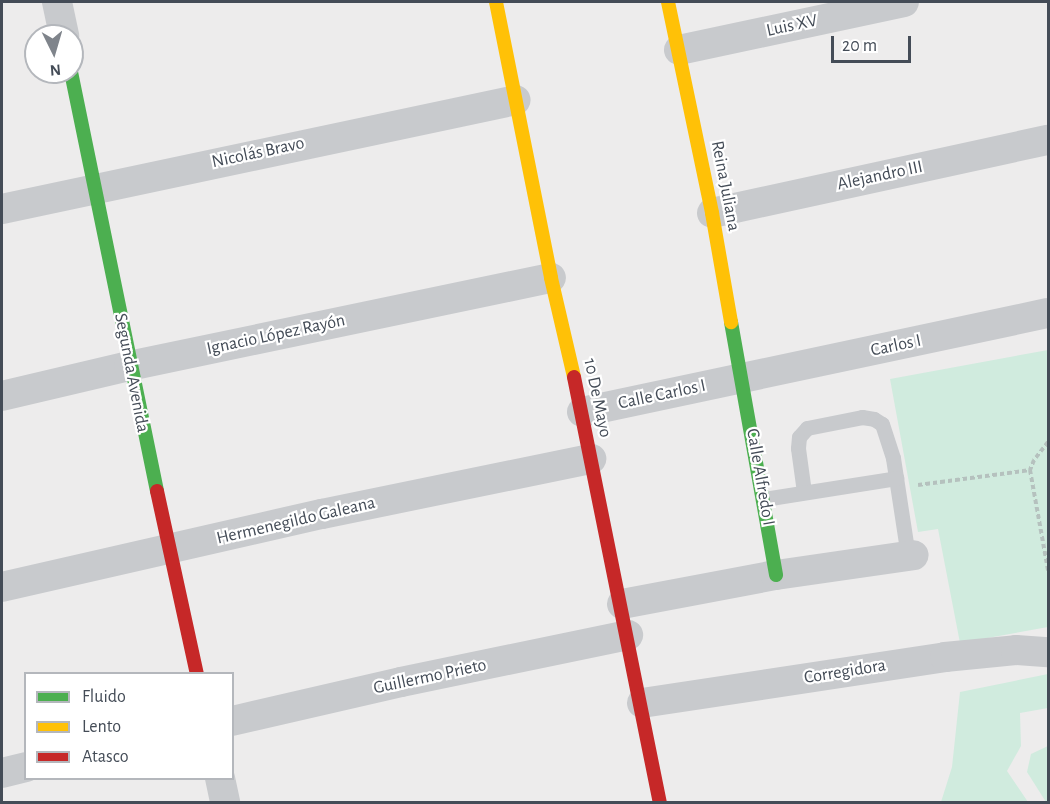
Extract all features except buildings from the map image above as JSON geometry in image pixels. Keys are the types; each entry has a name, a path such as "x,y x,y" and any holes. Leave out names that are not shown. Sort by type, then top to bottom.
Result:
{"street":[{"path":"57,2 62,24"},
{"name":"10 De Mayo","path":"496,2 551,278 622,604 660,802"},
{"name":"Reina Juliana","path":"668,2 712,213 742,379"},
{"name":"Luis XV","path":"679,50 904,2"},
{"name":"Segunda Avenida","path":"74,84 129,366 197,672"},
{"name":"Nicolás Bravo","path":"2,208 516,100"},
{"name":"Alejandro III","path":"712,213 1048,140"},
{"name":"Ignacio López Rayón","path":"2,396 129,366 551,278"},
{"name":"Carlos I","path":"742,379 1048,313"},
{"name":"Calle Carlos I","path":"582,412 742,379"},
{"name":"Calle Alfredo I","path":"742,379 776,575"},
{"name":"Hermenegildo Galeana","path":"2,587 322,514 591,459"},
{"path":"622,604 776,575 911,555"},
{"name":"Guillermo Prieto","path":"234,721 401,682 628,635"},
{"name":"Corregidora","path":"642,703 945,657 1016,650 1048,652"},
{"path":"2,773 24,768"},
{"path":"220,780 225,802"}],"lane":[{"path":"804,492 799,437 807,428 820,423 862,417 874,419 882,424 887,436 911,555"},
{"path":"764,499 804,492 896,483"}],"path":[{"path":"1048,442 1034,460 1030,470 1048,570"},
{"path":"896,483 1030,470"}],"green space":[{"path":"1048,350 1048,627 960,643 938,529 918,532 890,379"},
{"path":"1048,674 1048,708 1020,713 1021,746 1007,771 1028,802 941,802 952,767 960,692"},
{"path":"1048,746 1048,802 1046,802 1027,772 1031,754"}],"traffic: fast":[{"path":"73,84 157,491"},
{"path":"731,322 776,575"}],"traffic: slow":[{"path":"496,2 551,278 574,377"},
{"path":"668,2 712,213 731,322"}],"traffic: jam":[{"path":"574,377 660,802"},
{"path":"157,491 197,672"}]}
